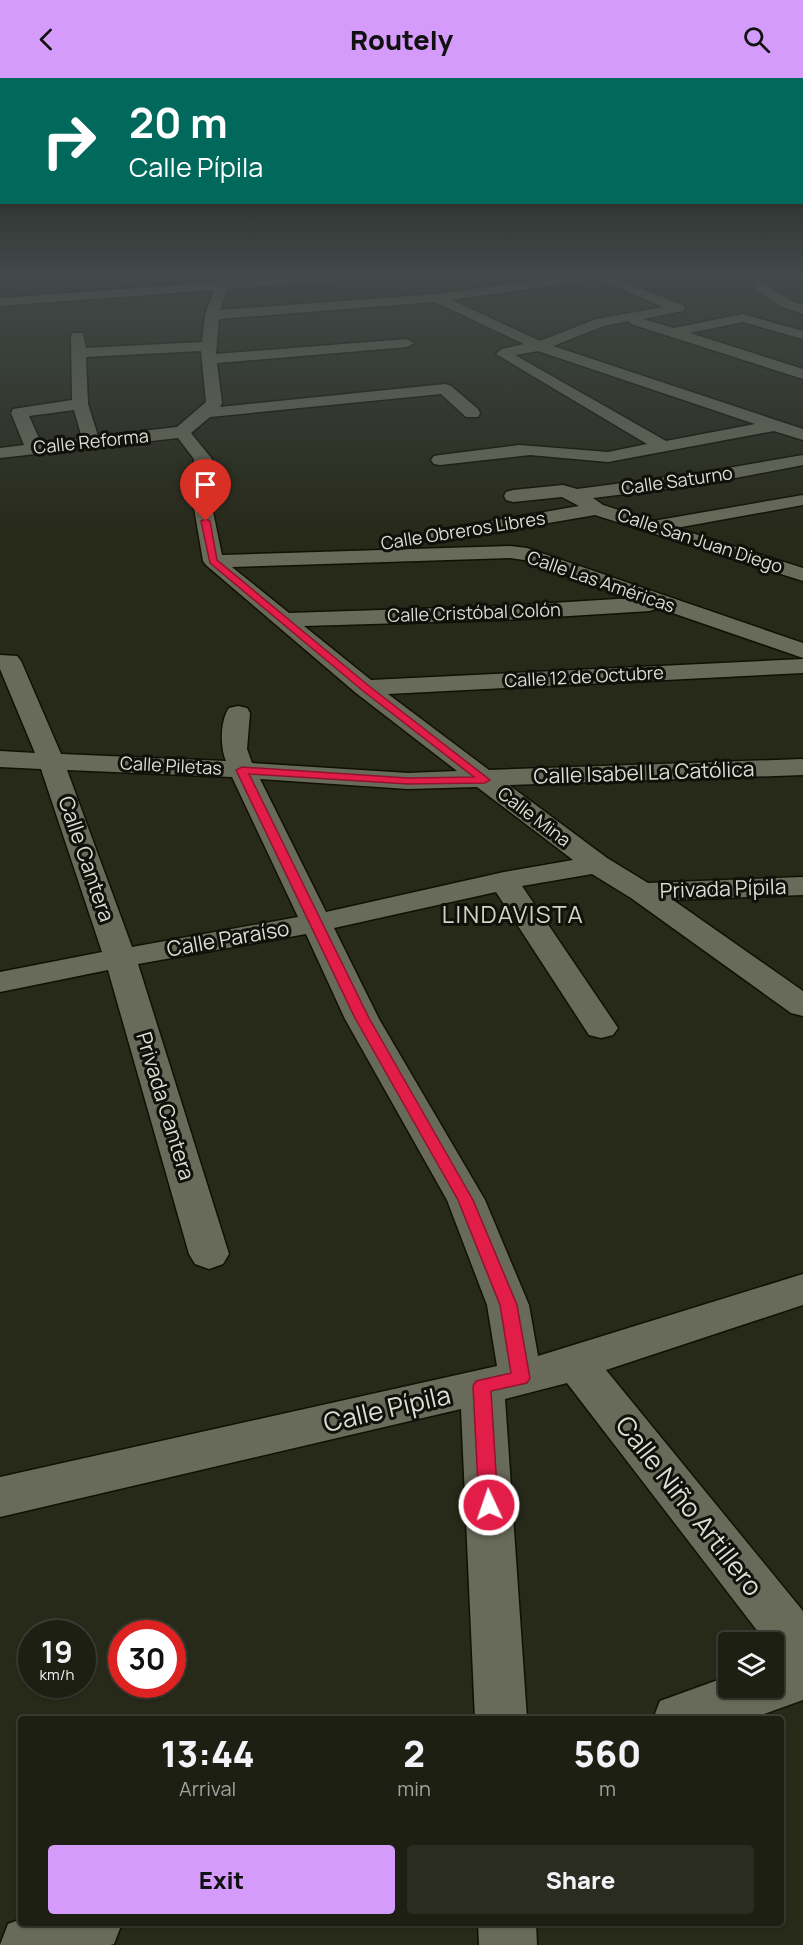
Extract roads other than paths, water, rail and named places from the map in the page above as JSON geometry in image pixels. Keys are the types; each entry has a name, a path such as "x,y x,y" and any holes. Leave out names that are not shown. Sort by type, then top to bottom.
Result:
{"street":[{"path":"78,361 80,404 91,441"},
{"path":"210,361 214,403 206,413 182,432 203,459 202,502 213,561"},
{"path":"515,361 662,446"},
{"path":"584,361 803,435"},
{"path":"764,361 803,374"},
{"path":"206,413 445,390 472,413"},
{"path":"34,447 19,413 80,404"},
{"path":"440,460 520,450 544,450 584,457 608,457 774,425 803,417"},
{"name":"Calle Reforma","path":"0,453 34,447 182,432"},
{"name":"Calle Saturno","path":"576,495 699,479 803,460"},
{"path":"513,496 563,491 576,495"},
{"name":"Calle Saturno","path":"576,495 596,509"},
{"path":"654,526 802,500"},
{"name":"Calle San Juan Diego","path":"596,509 803,575"},
{"name":"Calle Obreros Libres","path":"331,556 357,548 494,528 596,509"},
{"name":"Calle Las Américas","path":"213,561 510,552 526,555 803,651"},
{"name":"Calle Mina","path":"213,561 365,688 485,780 597,864 642,892 803,1006"},
{"name":"Calle Cristóbal Colón","path":"283,620 503,613 664,604"},
{"path":"0,662 9,661 51,761"},
{"name":"Calle 12 de Octubre","path":"365,688 803,666"},
{"path":"238,713 234,749 242,770 362,1018 466,1200 508,1305 502,1382 501,1716"},
{"name":"Calle Piletas","path":"0,759 242,770 408,781 485,780"},
{"name":"Calle Cantera","path":"51,761 120,958"},
{"name":"Calle Isabel La Católica","path":"485,780 803,767"},
{"name":"Calle Paraíso","path":"0,982 317,923 504,880 597,864"},
{"path":"504,880 601,1028"},
{"name":"Privada Pípila","path":"642,892 803,886"},
{"name":"Privada Cantera","path":"120,958 209,1254"},
{"name":"Calle Pípila","path":"0,1497 576,1363 803,1289"},
{"name":"Calle Niño Artillero","path":"576,1363 803,1650"},
{"path":"784,1682 803,1675"},
{"path":"688,1716 739,1698"},
{"path":"29,1945 84,1926"},
{"path":"507,1926 508,1945"}],"district":[{"name":"LINDAVISTA","path":"513,915"}]}
